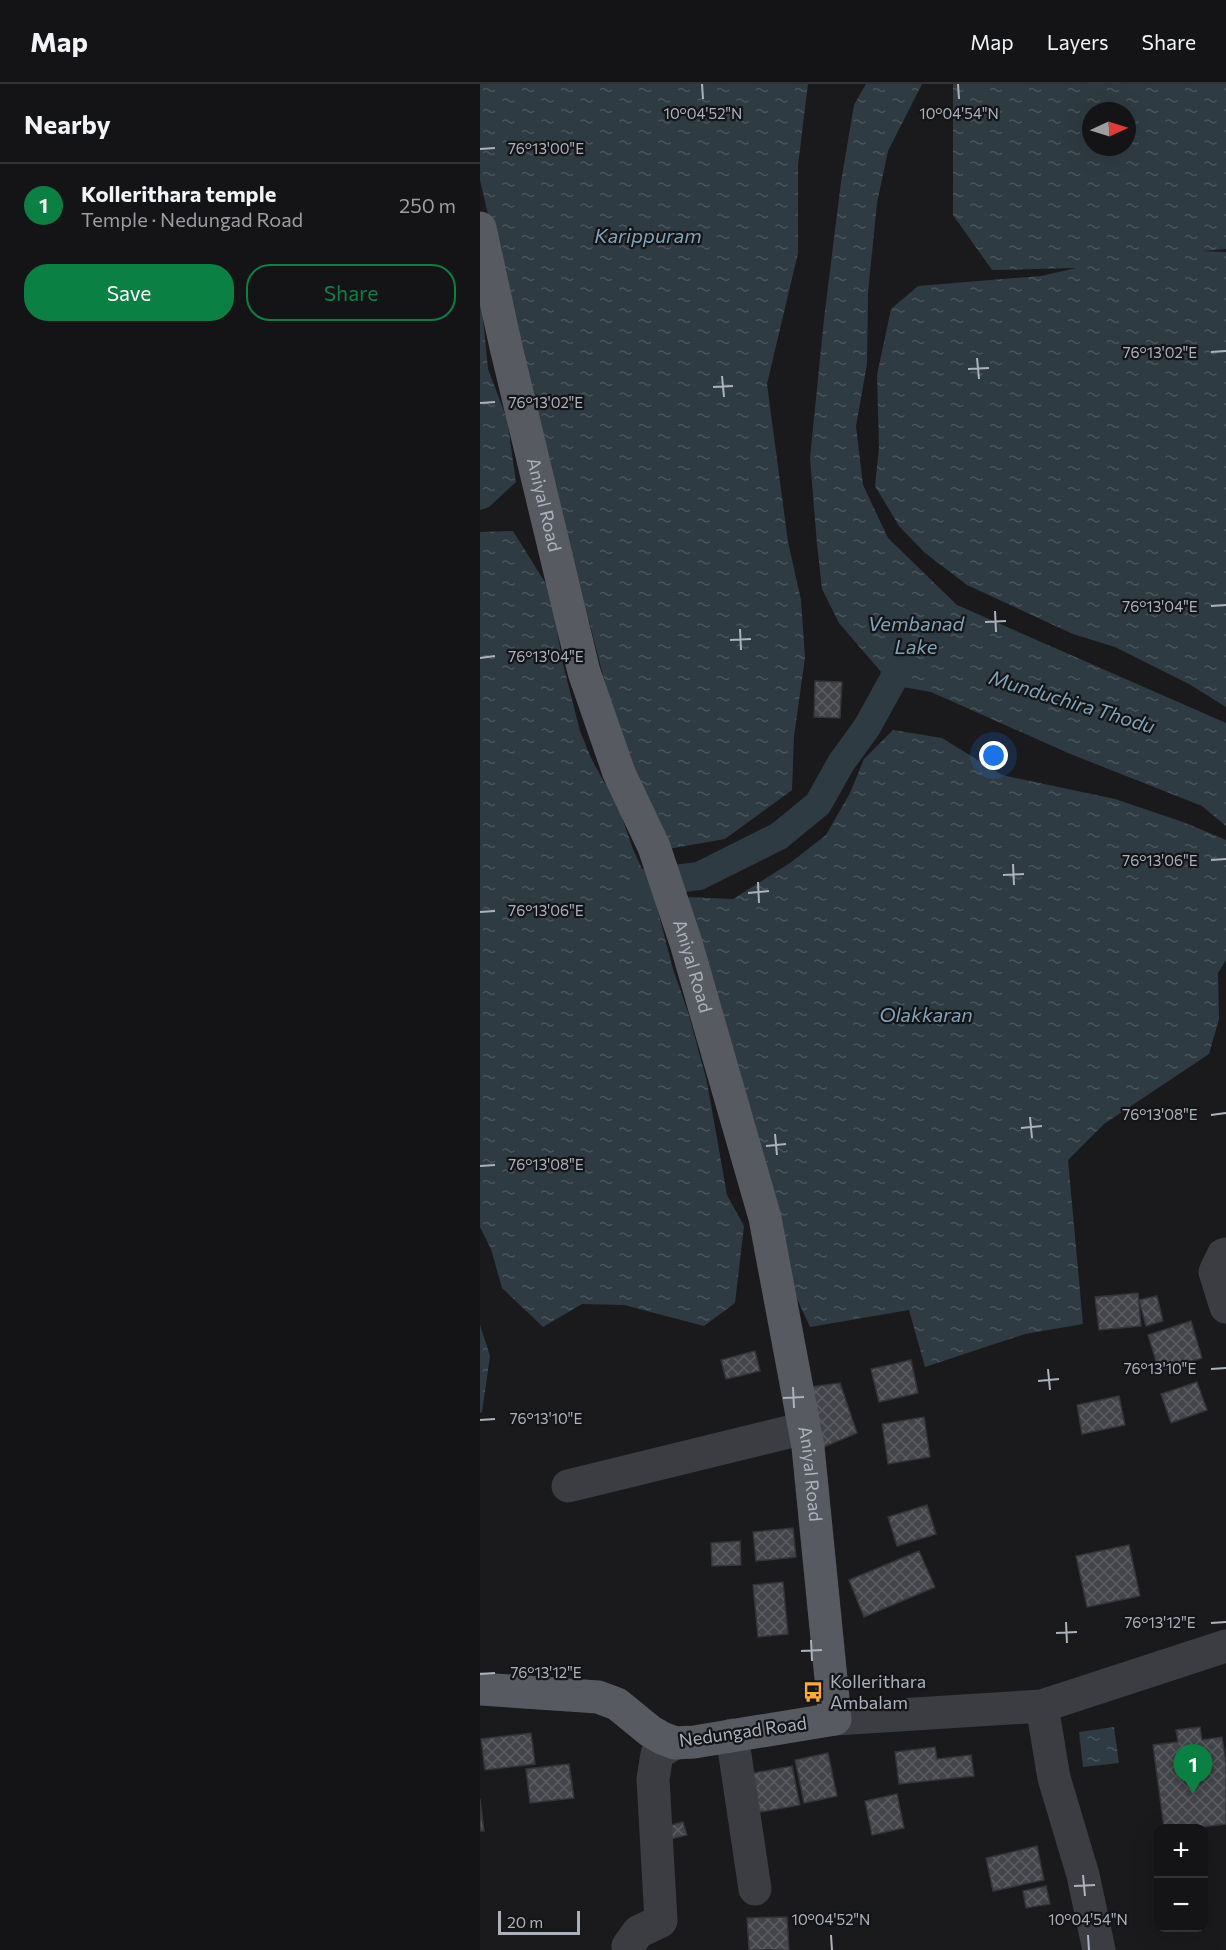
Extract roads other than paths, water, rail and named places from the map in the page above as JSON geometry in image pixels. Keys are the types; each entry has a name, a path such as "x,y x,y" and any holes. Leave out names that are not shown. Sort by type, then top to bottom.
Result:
{"main road":[{"name":"Aniyal Road","path":"480,228 584,672 625,785 654,847 686,943 765,1218 808,1447 835,1719"},
{"name":"Nedungad Road","path":"480,1689 598,1697 617,1704 650,1731 675,1743 835,1719"}],"street":[{"path":"1226,1254 1223,1255 1215,1272 1226,1307"},
{"path":"568,1486 805,1428"},
{"name":"Nedungad Road","path":"835,1719 1042,1706 1226,1646"},
{"path":"1042,1706 1054,1778 1083,1875 1099,1950"},
{"path":"732,1735 755,1889"},
{"path":"630,1950 628,1946 638,1932 661,1921 653,1779 657,1754 675,1743"}],"water":[{"name":"Karippuram","path":"480,84 808,84 798,165 798,253 767,384 788,542 801,600 805,658 794,736 792,790 725,839 668,849 620,812 633,849 654,896 707,1082 727,1195 744,1226 735,1303 704,1326 624,1305 582,1304 543,1327 502,1288 491,1249 480,1227 480,532 513,531 551,592 562,660 580,731 605,784 634,770 617,730 516,336 480,180"},
{"name":"Vembanad Lake","path":"866,84 922,84 888,151 877,203 868,293 867,364 856,426 863,485 888,538 957,605 1226,723 1226,826 1202,806 1068,753 931,692 903,687 882,673 839,623 822,589 810,458 841,182 854,105"},
{"path":"953,84 1226,84 1226,249 1202,251 1226,252 1226,707 1189,684 1115,647 1073,634 967,585 924,552 899,526 875,486 879,448 877,375 891,309 918,286 1041,276 1076,268 992,270 953,215"},
{"path":"480,288 488,369 507,419 516,482 489,507 480,510"},
{"name":"Olakkaran","path":"893,730 942,738 1002,775 1115,799 1183,822 1226,840 1226,960 1218,973 1219,1019 1209,1054 1104,1124 1068,1160 1083,1324 1025,1334 925,1367 909,1310 810,1327 779,1260 686,897 733,899 790,863 826,835 850,793 864,759"},
{"path":"480,1325 490,1356 480,1413"},
{"path":"1114,1727 1119,1763 1083,1767 1079,1732"}],"waterway":[{"path":"643,883 699,876 779,836 818,804 841,763 867,727 893,680 903,650"}],"place":[{"name":"Kollerithara Ambalam","path":"813,1692"},
{"name":"Kollerithara temple","path":"1193,1794"}],"water label":[{"name":"Munduchira Thodu","path":"1072,702"}]}
